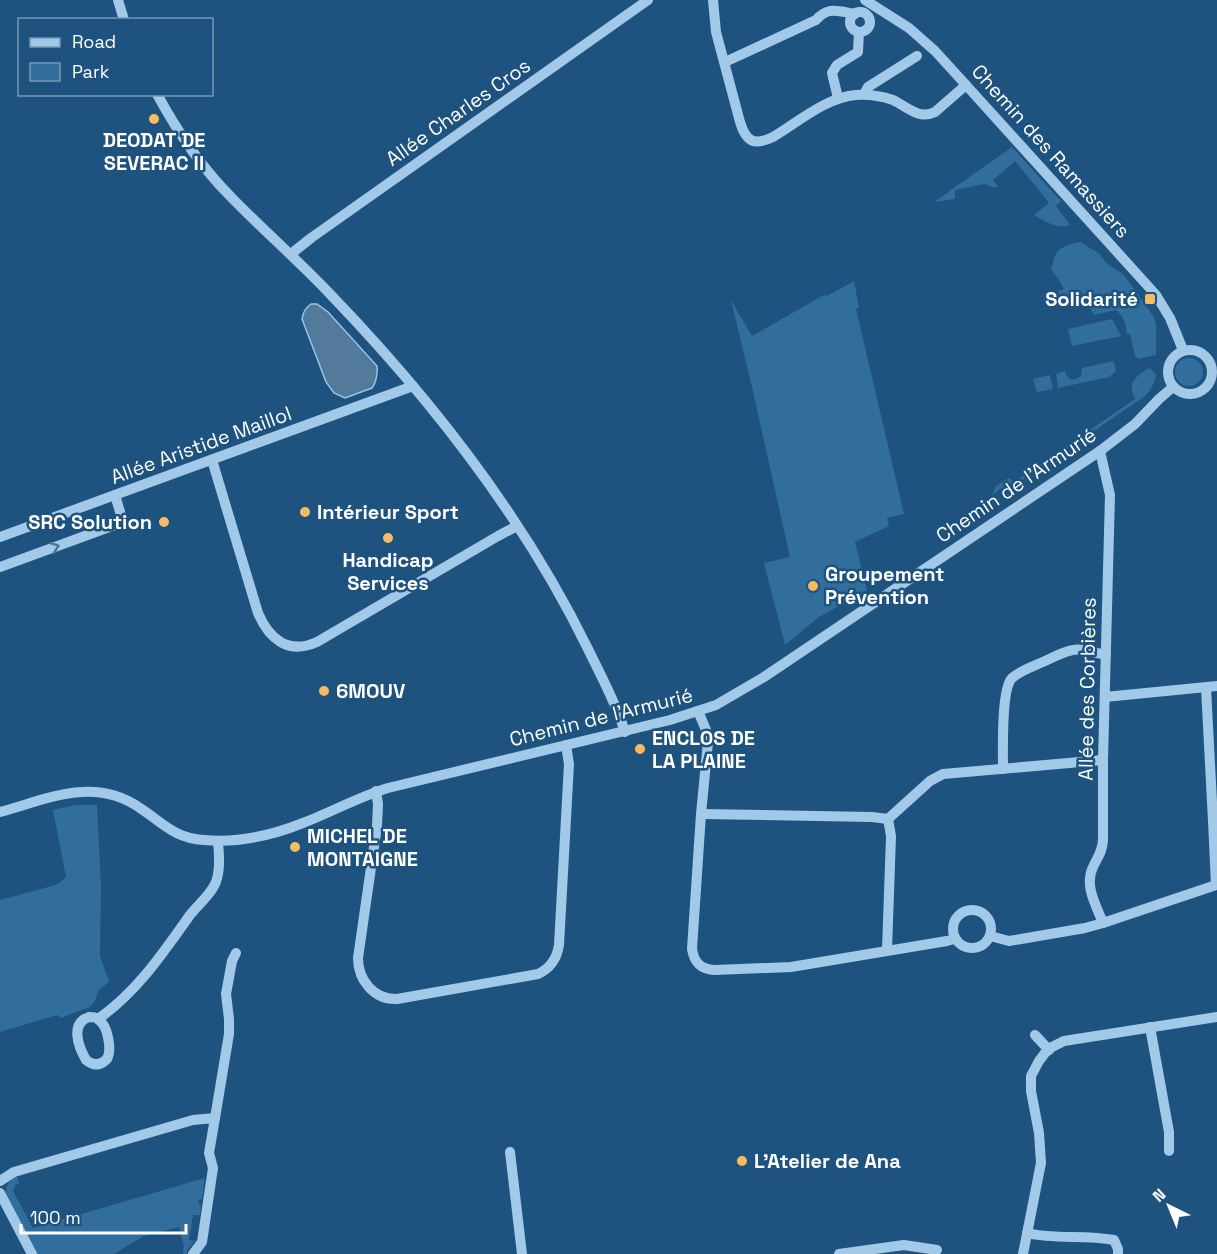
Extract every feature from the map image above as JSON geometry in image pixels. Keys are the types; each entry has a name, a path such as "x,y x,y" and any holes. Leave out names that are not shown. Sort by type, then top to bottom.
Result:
{"street":[{"path":"118,0 123,18"},
{"name":"Allée Charles Cros","path":"291,254 648,0"},
{"path":"713,0 716,32 743,132 755,142 773,137 838,98 864,94 886,98 924,115 935,112 966,84"},
{"name":"Chemin des Ramassiers","path":"865,0 909,28 935,51 966,84 1156,295 1170,318 1183,350"},
{"path":"725,62 816,20 829,11 862,13 870,20 866,30 859,32 852,28 852,17 855,14"},
{"path":"838,98 832,72 837,65 858,52 859,32"},
{"path":"864,94 868,87 916,56"},
{"path":"158,96 206,169 230,196 291,254 364,329 414,386 463,449 517,526 568,610 606,686 625,732"},
{"path":"1183,350 1200,352 1214,365 1206,386 1194,393 1179,391 1173,387 1168,377 1168,366 1171,359 1183,350"},
{"name":"Allée Aristide Maillol","path":"0,537 414,386"},
{"name":"Chemin de l'Armurié","path":"0,812 69,793 89,791 105,793 130,802 143,809 163,826 196,839 218,841 250,837 307,822 376,792 625,732 698,711 723,701 764,677 1100,451 1135,424 1173,387"},
{"name":"Allée des Corbières","path":"1100,451 1110,495 1103,840 1102,852 1092,869 1089,884 1103,923"},
{"path":"212,460 263,626 270,635 286,645 303,647 317,642 517,526"},
{"path":"0,567 123,522 115,495"},
{"path":"1003,769 1005,693 1010,680 1020,672 1068,650 1080,649 1106,655"},
{"path":"990,936 1009,941 1084,928 1217,885 1211,687 1105,697"},
{"path":"698,711 708,742 700,814 692,949 698,964 714,970 791,967 954,939"},
{"path":"376,792 377,826 358,958 361,975 367,985 375,993 385,998 397,999 538,974 551,965 559,945 569,764 566,746"},
{"path":"700,814 888,819 939,775 1103,760"},
{"path":"887,950 891,836 888,819"},
{"path":"98,1019 136,987 214,886 218,867 218,841"},
{"path":"970,909 980,911 988,917 991,927 990,936 986,942 973,948 959,944 954,939 952,929 954,919 961,912 970,909"},
{"path":"193,1254 202,1242 213,1168 209,1153 228,1034 226,994 232,961 236,953"},
{"path":"1023,1254 1041,1163 1039,1133 1031,1091 1031,1076 1039,1061 1049,1050 1064,1041 1217,1017"},
{"path":"1150,1027 1169,1132 1168,1151"},
{"path":"1035,1035 1049,1050"},
{"path":"0,1181 14,1172 165,1127 202,1118 215,1118"},
{"path":"510,1152 522,1254"},
{"path":"0,1193 32,1254"},
{"path":"1027,1233 1048,1237 1114,1240 1118,1254"},
{"path":"839,1254 904,1245 937,1250"}],"green space":[{"path":"1012,147 1061,201 1056,206 1070,225 1056,226 1034,215 1049,203 1015,161 993,180 998,186 995,188 984,184 955,190 955,199 934,202"},
{"path":"1080,242 1100,254 1107,264 1123,274 1154,317 1156,355 1139,359 1135,356 1130,334 1127,334 1124,321 1116,310 1094,315 1086,302 1062,307 1058,291 1064,289 1051,268 1058,251"},
{"path":"854,281 859,308 856,309 904,514 887,518 889,526 855,542 867,591 819,617 785,645 764,563 790,557 731,300 752,336 824,295 827,296"},
{"path":"1112,319 1121,336 1072,346 1068,329"},
{"path":"1189,358 1199,362 1203,372 1199,382 1189,386 1179,382 1175,372 1179,362"},
{"path":"1114,361 1116,371 1109,377 1058,388 1056,374 1065,371 1069,378 1076,379 1081,376 1082,368"},
{"path":"1149,368 1156,374 1145,396 1012,487 1009,483 992,495 996,486 1009,478 1014,482 1135,399 1132,384"},
{"path":"1050,375 1053,389 1037,392 1033,379"},
{"path":"75,805 97,805 101,885 100,956 109,982 98,991 90,1007 61,1018 57,1015 0,1032 0,900 58,884 66,877 53,810"},
{"path":"17,1176 19,1184 15,1185 13,1191 33,1228 205,1178 202,1199 199,1199 198,1204 201,1205 200,1215 193,1215 189,1240 195,1241 187,1250 187,1254 183,1254 184,1246 179,1227 144,1236 114,1254 37,1254 6,1193 8,1183"}],"shaded area":[{"path":"311,304 317,304 328,312 377,366 375,383 372,388 345,398 334,393 326,382 302,319 305,310"}],"place":[{"name":"DEODAT DE SEVERAC II","path":"154,119"},
{"name":"Solidarité","path":"1150,299"},
{"name":"Intérieur Sport","path":"305,512"},
{"name":"SRC Solution","path":"164,522"},
{"name":"Handicap Services","path":"388,538"},
{"name":"Groupement Prévention","path":"813,586"},
{"name":"6MOUV","path":"324,691"},
{"name":"ENCLOS DE LA PLAINE","path":"640,749"},
{"name":"MICHEL DE MONTAIGNE","path":"295,847"},
{"name":"L'Atelier de Ana","path":"742,1161"}]}
